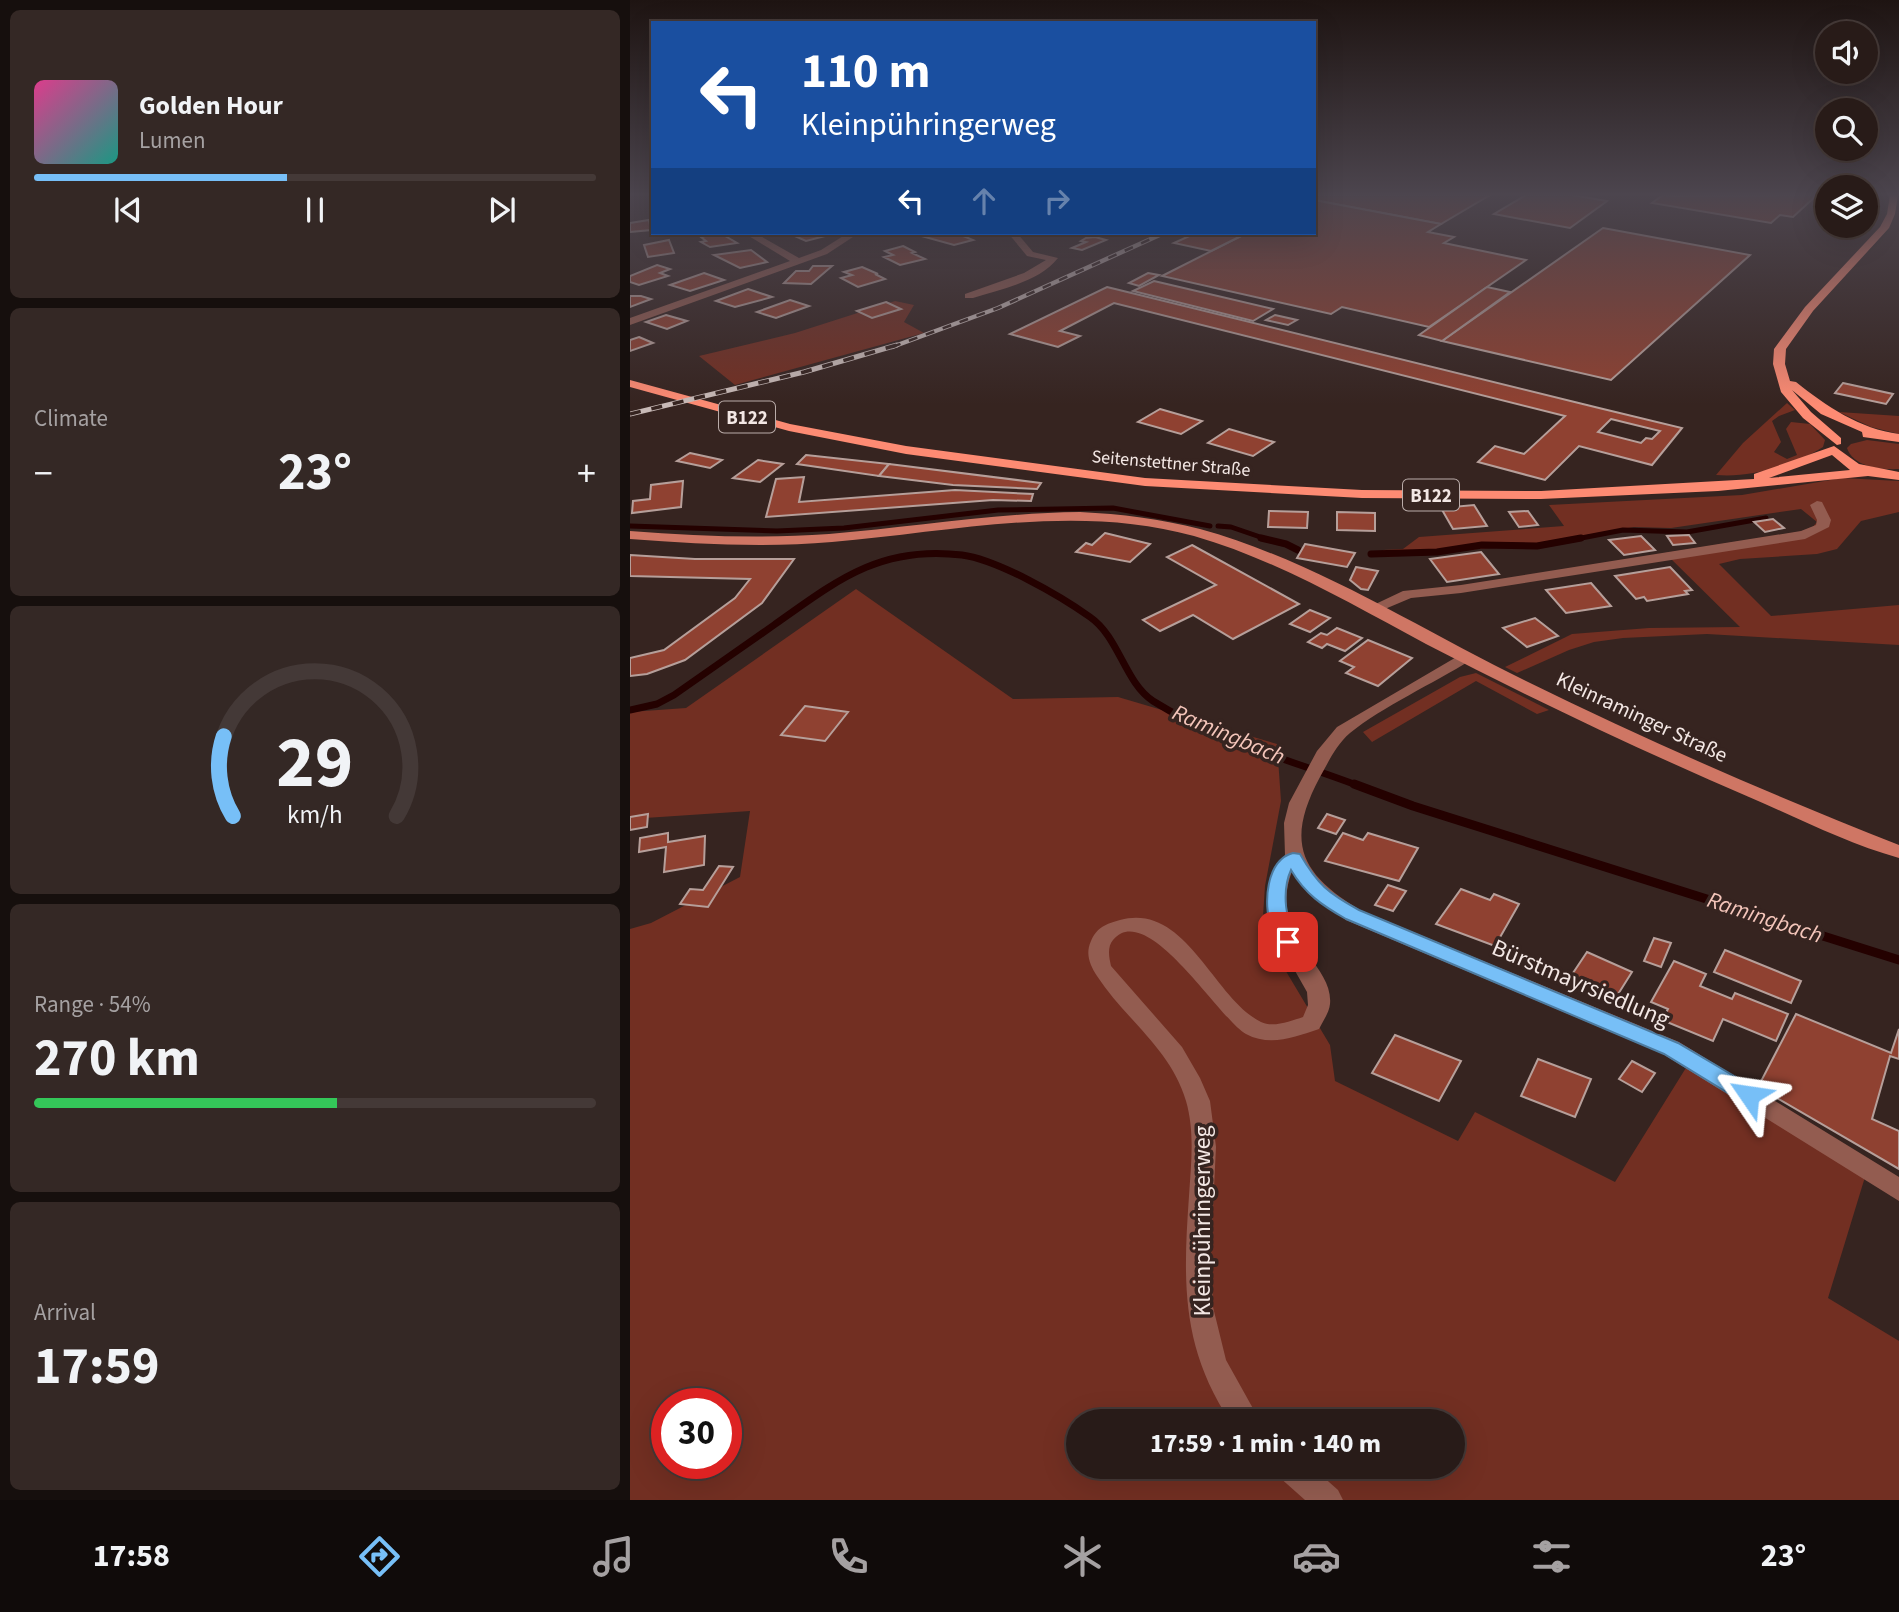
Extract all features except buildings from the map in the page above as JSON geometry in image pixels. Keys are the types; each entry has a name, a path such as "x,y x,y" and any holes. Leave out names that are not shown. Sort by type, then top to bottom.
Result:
{"main road":[{"path":"1835,446 1792,399 1778,357 1787,337 1851,265"},
{"path":"1782,375 1825,411 1879,435"},
{"name":"Seitenstettner Straße","path":"630,383 789,427 906,450 1145,482 1335,492 1468,495 1613,493 1718,487 1868,472"},
{"name":"B122","path":"1899,438 1879,435 1847,436 1835,446 1839,458 1868,472 1899,476"},
{"name":"Seitenstettner Straße","path":"1718,487 1768,474 1835,446"},
{"name":"Kleinraminger Straße","path":"630,535 774,541 858,536 985,520 1080,516 1129,519 1183,528 1268,556 1666,756 1899,852"}],"street":[{"path":"630,322 786,265"},
{"path":"970,296 1045,265"},
{"path":"1373,609 1408,594 1461,589 1805,535 1822,527 1824,520 1816,505"},
{"path":"1293,859 1291,832 1297,803 1325,752 1338,735 1361,718 1465,657"},
{"name":"Bürstmayrsiedlung","path":"1293,859 1308,884 1341,908 1408,939 1671,1048 1899,1190"},
{"name":"Kleinpühringerweg","path":"1238,1409 1219,1379 1202,1331 1197,1289 1204,1120 1193,1086 1155,1028 1103,971 1097,954 1100,940 1110,930 1124,926 1148,926 1166,935 1238,1017 1255,1029 1275,1032 1311,1023 1318,1011 1319,994 1279,926 1277,894 1280,876 1285,865 1293,859"},
{"path":"1304,1479 1328,1500"}],"shaded area":[{"path":"895,301 914,305 904,322 924,333 735,385 699,356 795,333"},
{"path":"1787,403 1795,410 1772,421 1781,442 1774,452 1787,459 1797,455 1786,429 1791,422 1810,424 1825,440 1823,447 1799,460 1772,469 1743,475 1716,475 1743,443"},
{"path":"1839,412 1899,416 1899,434 1871,427"},
{"path":"1867,440 1899,444 1899,469 1877,468 1855,459 1847,448 1851,444"},
{"path":"1842,478 1899,481 1899,512 1861,521 1837,549 1817,554 1740,559 1719,564 1771,616 1899,605 1899,645 1707,634 1623,638 1594,642 1569,650 1517,673 1505,667 1572,634 1649,628 1740,627 1665,553 1812,528 1817,522 1801,509 1671,528 1634,527 1534,544 1386,557 1383,550 1403,549 1419,537 1564,526 1549,505 1742,495"},
{"path":"856,589 1013,699 1118,697 1277,744 1281,801 1265,886 1262,931 1330,1045 1335,1081 1458,1141 1475,1112 1615,1182 1689,1063 1865,1177 1828,1298 1899,1341 1899,1500 630,1500 630,929 651,923 740,877 750,811 630,819 630,712 686,708"},
{"path":"1476,673 1549,710 1537,714 1476,681 1372,742 1363,732 1460,677"}],"waterway":[{"path":"630,526 777,531 844,528 998,510 1113,508 1210,526"},
{"path":"1571,540 1623,530 1687,532 1766,518"},
{"path":"1218,526 1231,527 1268,540"},
{"path":"1261,538 1268,540"},
{"path":"1371,554 1437,552 1482,545 1537,546 1581,538"},
{"path":"1268,540 1298,550"},
{"name":"Ramingbach","path":"630,710 657,704 674,695 818,594 860,570 907,556 933,553 962,555 1010,571 1090,617 1108,636 1143,693 1177,715 1227,738 1359,786"},
{"name":"Ramingbach","path":"1354,784 1413,806 1899,960"}],"railway":[{"path":"892,347 998,308 1093,265"},
{"path":"630,414 804,372 897,345"}],"route":[{"path":"1288,942 1279,926 1277,894 1285,865 1293,859 1308,884 1329,902 1353,915 1671,1048 1749,1095"}]}
